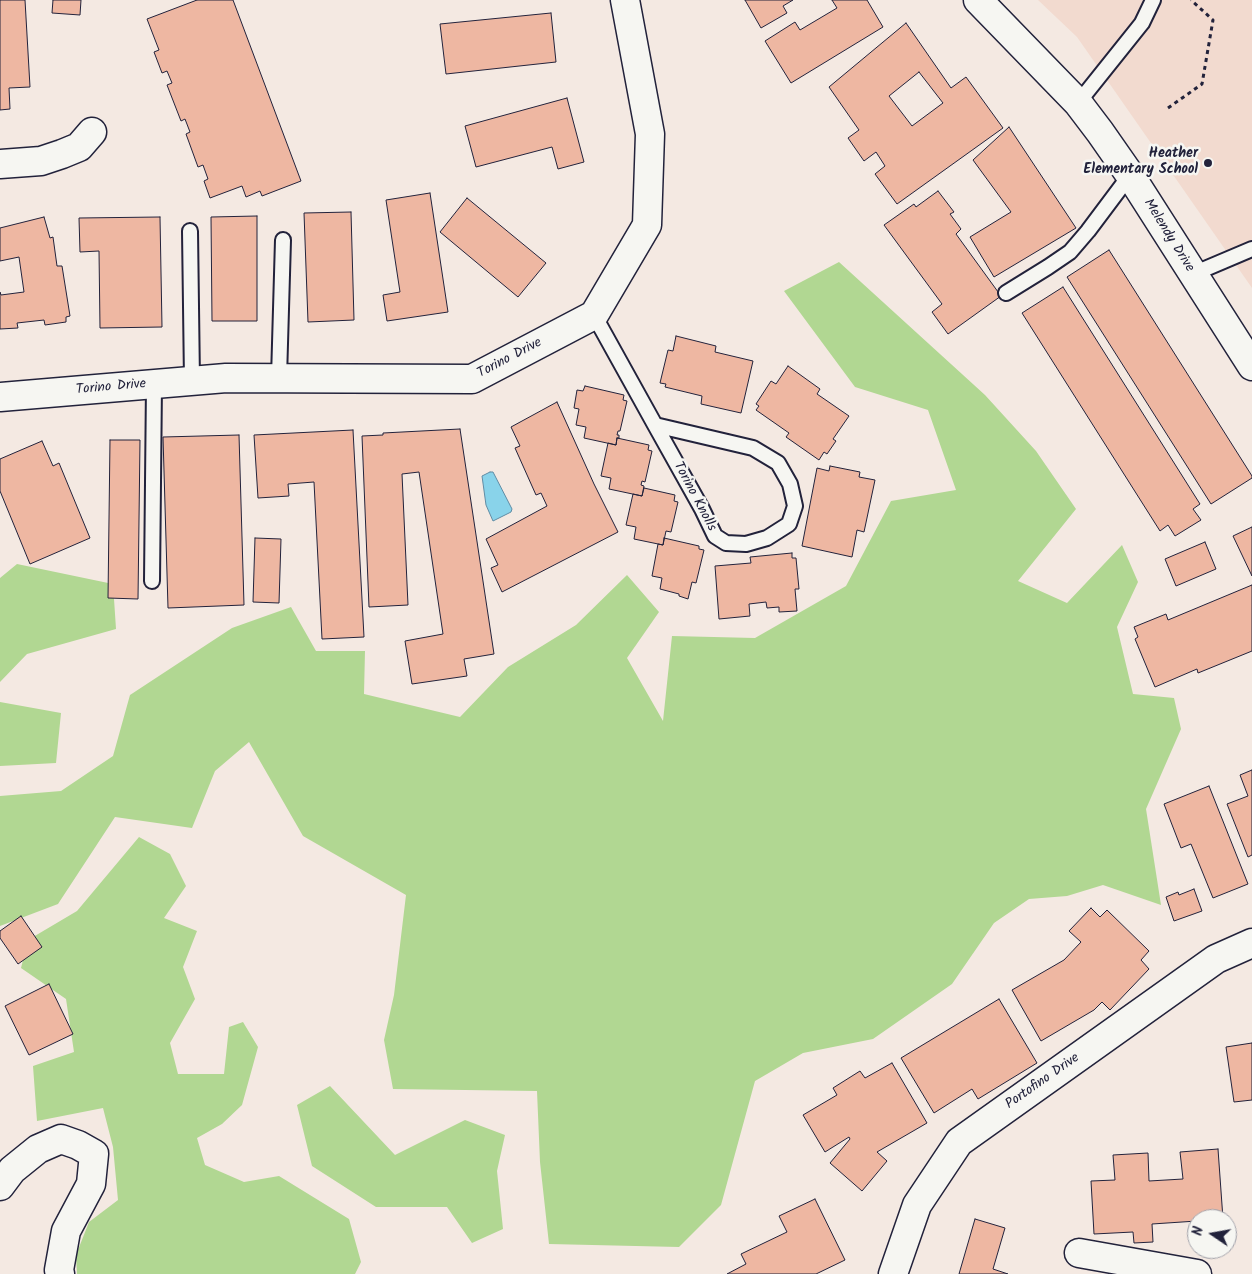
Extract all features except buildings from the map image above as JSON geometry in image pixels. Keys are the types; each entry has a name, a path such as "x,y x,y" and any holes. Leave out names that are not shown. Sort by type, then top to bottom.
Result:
{"street":[{"path":"594,315 647,226 650,134 626,0"},
{"name":"Melendy Drive","path":"978,0 1078,103 1100,132 1130,175 1252,366"},
{"path":"0,164 40,161 62,154 79,147 92,132"},
{"name":"Torino Drive","path":"0,397 226,378 472,379 594,315"},
{"name":"Portofino Drive","path":"893,1274 917,1205 959,1142 1216,959 1252,943"},
{"path":"0,1186 12,1170 38,1149 61,1139 78,1145 94,1154 91,1184 66,1231 59,1270 60,1274"},
{"path":"1079,1253 1197,1274"}],"lane":[{"path":"1078,103 1142,23 1153,0"},
{"path":"1006,292 1070,252 1130,175"},
{"path":"190,232 192,381"},
{"path":"280,378 283,240"},
{"path":"1193,274 1252,249"},
{"name":"Torino Knolls","path":"594,315 655,426 702,509 715,536 726,543 746,544 767,538 789,524 795,506 790,484 778,463 753,448 655,426"},
{"path":"152,581 154,384"}],"path":[{"path":"1168,108 1202,84 1213,20 1191,0"}],"shaded area":[{"name":"Heather Elementary School","path":"1038,0 1252,0 1252,288 1077,37"}],"green space":[{"path":"839,262 985,395 1036,451 1076,509 1018,581 1067,603 1122,545 1138,582 1117,627 1133,694 1174,698 1181,729 1146,809 1161,905 1103,885 1067,896 1029,899 994,923 952,984 873,1039 803,1053 755,1081 721,1205 679,1247 549,1244 540,1162 537,1091 393,1089 384,1040 394,995 406,895 303,836 249,742 215,771 192,828 115,817 58,904 0,926 0,796 61,791 113,756 130,695 232,628 291,607 316,651 365,651 364,694 460,717 508,667 576,625 627,575 659,612 627,658 663,721 672,636 755,638 846,586 891,501 956,490 928,410 855,387 784,291"},
{"path":"17,564 113,584 116,629 27,654 0,682 0,578"},
{"path":"0,702 61,713 56,763 0,766"},
{"path":"139,837 170,854 186,886 164,918 197,931 183,967 195,999 170,1043 178,1074 224,1074 229,1027 243,1022 258,1047 242,1105 222,1124 197,1138 205,1165 244,1182 279,1176 349,1219 361,1262 355,1274 77,1274 76,1255 89,1222 118,1200 113,1147 103,1108 37,1121 33,1066 74,1052 66,999 21,968 28,940 77,911"},
{"path":"330,1086 395,1155 465,1120 505,1135 497,1171 503,1229 472,1243 447,1207 376,1207 312,1166 297,1105"}],"water":[{"path":"493,472 512,509 511,512 493,521 486,505 482,476"}],"place":[{"name":"Heather Elementary School","path":"1208,163"}]}
